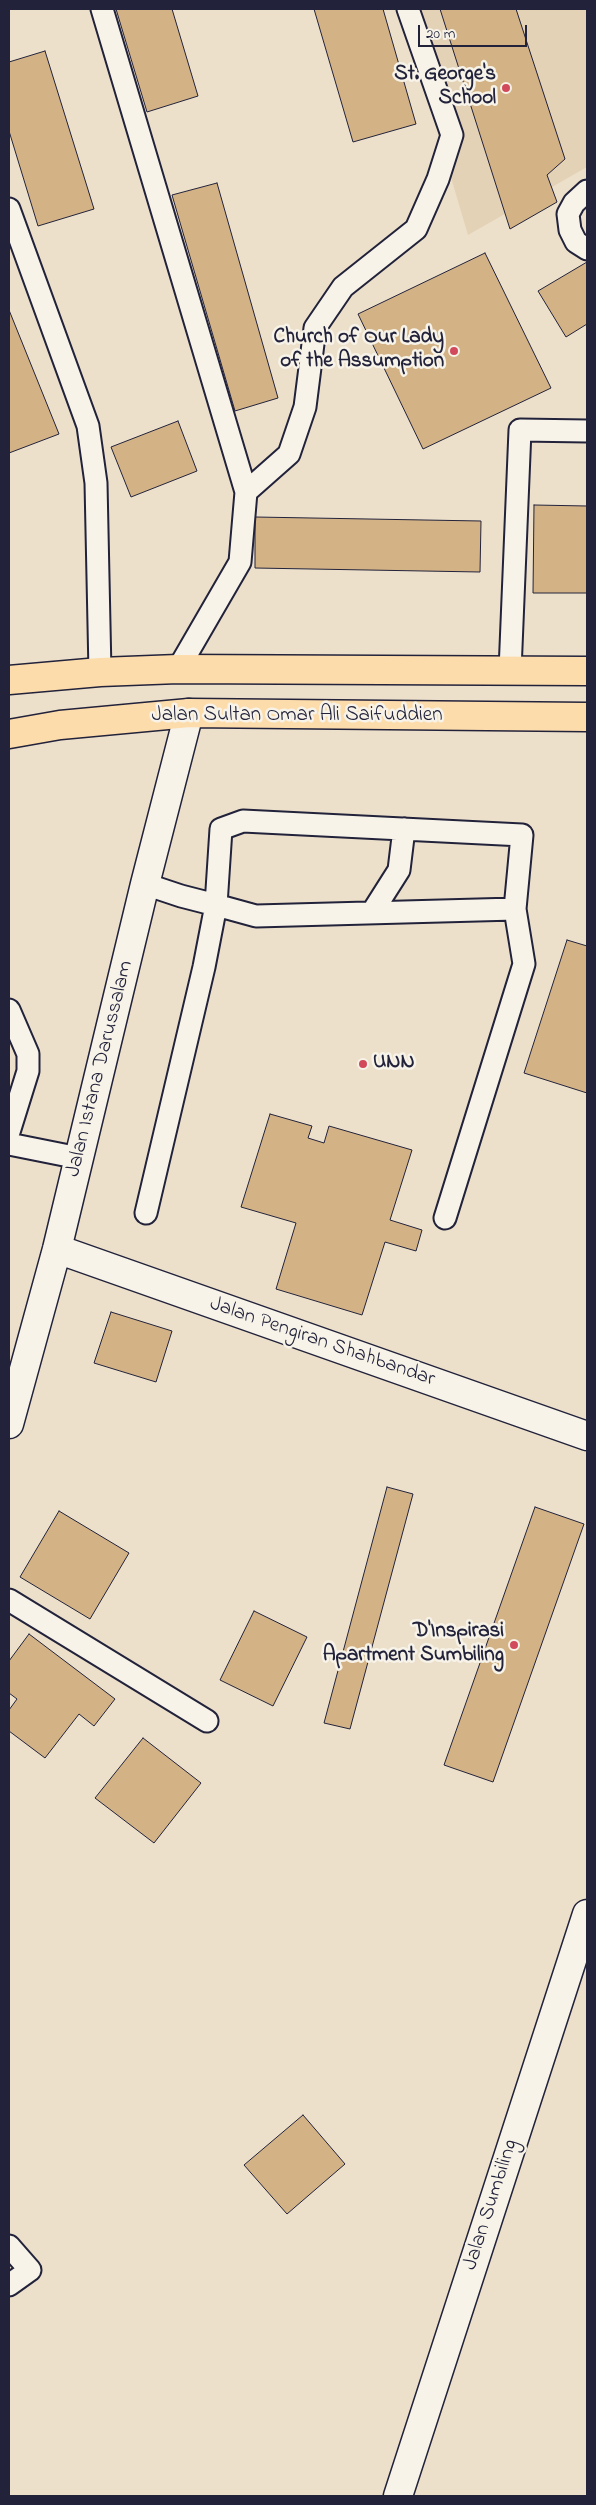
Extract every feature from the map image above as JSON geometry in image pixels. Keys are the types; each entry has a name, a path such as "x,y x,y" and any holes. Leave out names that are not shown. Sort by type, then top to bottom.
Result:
{"main road":[{"path":"9,680 100,672 178,669 587,671"},
{"name":"Jalan Sultan Omar Ali Saifuddien","path":"9,734 60,726 189,713 587,717"}],"street":[{"name":"Jalan Istana Darussalam","path":"9,1424 57,1250 145,884 189,713"},
{"name":"Jalan Pengiran Shahbandar","path":"57,1250 587,1436"},
{"name":"Jalan Sumbiling","path":"398,2496 587,1914"}],"lane":[{"path":"102,9 246,492 240,562 178,669"},
{"path":"246,492 289,454 305,407 315,328 342,287 416,229 438,179 452,135 408,9"},
{"path":"587,191 574,203 568,214 570,230 576,242 587,250"},
{"path":"9,209 88,426 96,483 100,672"},
{"path":"510,670 520,430 587,431"},
{"path":"146,1213 204,967 216,905 221,829 243,822 522,835 515,909 524,964 446,1218"},
{"path":"373,911 399,870 404,829"},
{"path":"145,884 256,916 373,911 515,909"},
{"path":"9,1010 28,1054 28,1071 9,1132"},
{"path":"9,1144 79,1158"},
{"path":"9,1600 207,1721"},
{"path":"9,2246 30,2270 9,2285"}],"shaded area":[{"name":"St. George's School","path":"401,9 587,9 587,167 468,235"}],"building":[{"path":"116,9 172,9 198,96 147,112"},
{"path":"314,9 383,9 416,124 353,142"},
{"path":"440,9 516,9 565,159 547,175 557,202 510,229"},
{"path":"45,51 94,209 38,226 9,131 9,62"},
{"path":"217,183 278,398 235,411 172,195"},
{"name":"Church of Our Lady of the Assumption","path":"485,253 551,388 423,449 358,314"},
{"path":"587,262 587,324 566,337 538,291"},
{"path":"9,310 59,434 9,453"},
{"path":"178,421 197,471 131,497 111,447"},
{"path":"534,505 587,506 587,593 533,593"},
{"path":"255,517 481,521 480,572 255,568"},
{"path":"567,940 587,946 587,1093 524,1073"},
{"path":"270,1114 312,1126 308,1138 324,1143 329,1126 412,1150 390,1220 422,1230 416,1251 385,1242 362,1315 276,1289 296,1223 241,1207"},
{"path":"111,1312 172,1331 156,1382 94,1363"},
{"path":"387,1487 413,1494 350,1729 324,1723"},
{"name":"D'Inspirasi Apartment Sumbiling","path":"535,1507 584,1524 493,1782 444,1765"},
{"path":"59,1511 129,1553 90,1619 20,1577"},
{"path":"254,1611 307,1637 273,1706 220,1680"},
{"path":"29,1634 115,1699 94,1726 79,1714 45,1758 9,1731 9,1710 17,1699 9,1693 9,1661"},
{"path":"143,1738 201,1783 154,1843 95,1798"},
{"path":"303,2115 345,2164 287,2214 244,2165"}],"place":[{"name":"St. George's School","path":"506,88"},
{"name":"Church of Our Lady of the Assumption","path":"454,351"},
{"name":"UNN","path":"363,1064"},
{"name":"D'Inspirasi Apartment Sumbiling","path":"514,1645"}]}
